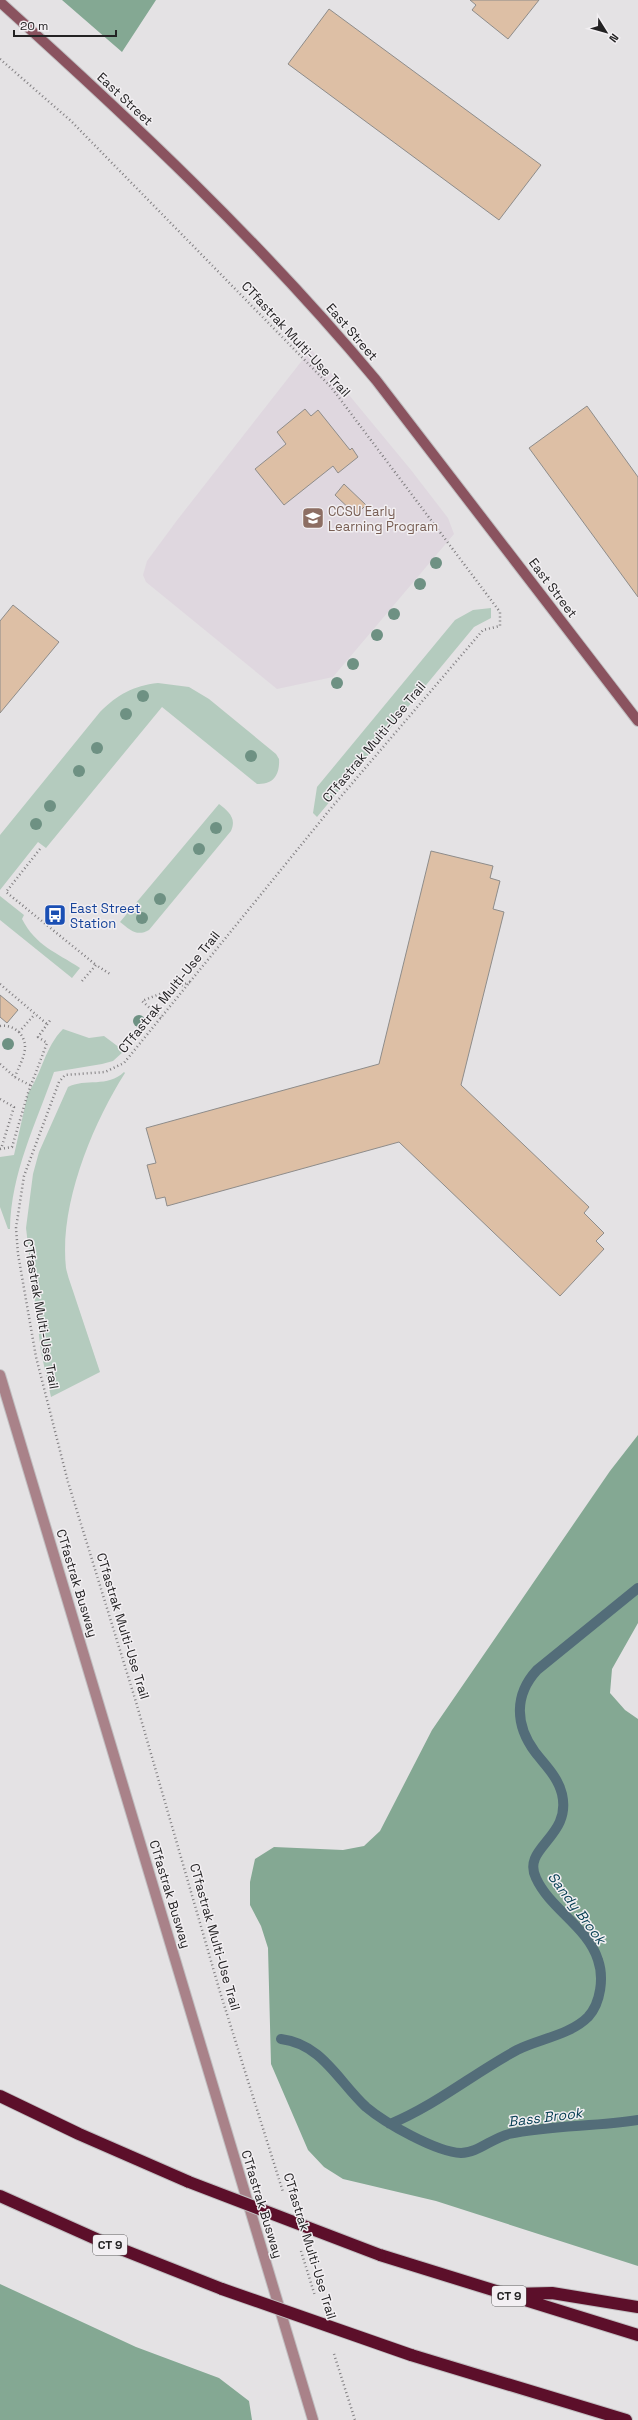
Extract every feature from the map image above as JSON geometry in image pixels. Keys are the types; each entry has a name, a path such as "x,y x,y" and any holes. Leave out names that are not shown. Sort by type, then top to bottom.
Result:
{"highway":[{"name":"CT 9","path":"0,2096 79,2134 189,2182 380,2256 638,2335"},
{"name":"CT 9","path":"0,2196 103,2242 222,2289 411,2355 626,2420"},
{"path":"504,2295 552,2293 638,2306"}],"main road":[{"name":"East Street","path":"0,2 138,129 218,207 340,337 432,453 638,721"}],"lane":[{"name":"CTfastrak Busway","path":"0,1375 314,2420"}],"path":[{"name":"CTfastrak Multi-Use Trail","path":"0,58 71,121 331,387 500,612 500,626 483,630 332,807 124,1063 105,1072 65,1075 59,1082 24,1176 16,1228 18,1254 36,1357 68,1482 136,1702 220,1992 284,2195"},
{"path":"40,849 6,892 110,974"},
{"path":"82,981 96,964"},
{"path":"161,1018 142,1001 191,981"},
{"path":"0,984 47,1024"},
{"path":"20,1032 35,1014"},
{"path":"0,1099 14,1107 0,1149 12,1147 30,1086 47,1043 38,1036 51,1019"},
{"path":"0,1026 9,1027 20,1032 25,1048 14,1077"},
{"path":"0,1064 14,1077 30,1086"},
{"name":"CTfastrak Multi-Use Trail","path":"300,2247 317,2300"},
{"path":"333,2352 354,2420"}],"shaded area":[{"name":"CCSU Early Learning Program","path":"311,349 411,470 448,518 454,534 333,677 277,689 146,582 143,575 147,561 178,519"}],"green space":[{"path":"62,0 156,0 122,52"},
{"path":"491,608 491,618 474,627 317,817 313,813 317,787 455,620 473,610"},
{"path":"158,683 189,687 209,699 276,754 279,759 279,764 275,778 268,783 257,784 162,707 46,848 38,842 0,890 0,835 100,712 113,700 126,692 141,686"},
{"path":"219,804 231,815 233,826 231,831 149,930 137,933 127,928 120,922"},
{"path":"0,896 24,915 22,919 40,942 47,948 80,968 72,978 0,920"},
{"path":"63,1029 89,1038 104,1036 124,1051 113,1061 54,1072 32,1129 20,1168 11,1208 10,1229 8,1229 0,1207 0,1157 14,1155 28,1093 52,1044"},
{"path":"124,1072 125,1073 101,1117 80,1166 68,1218 65,1244 67,1272 100,1372 51,1397 41,1352 26,1228 33,1174 39,1152 68,1087 75,1084 111,1080"},
{"path":"638,1435 638,1623 612,1669 610,1693 625,1710 638,1719 638,2266 436,2201 343,2179 324,2167 308,2150 271,2064 268,1948 261,1926 250,1905 250,1882 255,1859 274,1847 343,1850 364,1846 380,1831 432,1730 610,1471"},
{"path":"0,2284 136,2347 219,2378 249,2401 252,2420 0,2420"}],"building":[{"path":"470,0 539,0 508,39 472,10 476,5"},
{"path":"329,9 541,165 499,220 288,64"},
{"path":"587,406 638,477 638,597 529,448"},
{"path":"305,409 311,416 318,410 350,450 352,448 358,457 338,473 333,466 284,505 255,469 286,444 277,432"},
{"path":"344,484 366,505 356,515 335,495"},
{"path":"13,605 59,642 0,713 0,621"},
{"path":"431,851 493,866 490,878 500,881 493,909 504,912 461,1085 589,1207 584,1213 604,1233 596,1241 604,1249 560,1296 399,1142 167,1206 165,1197 156,1199 147,1165 156,1163 146,1128 379,1064"},
{"path":"0,995 18,1010 7,1023 0,1017"}],"waterway":[{"name":"Sandy Brook","path":"390,2124 423,2108 517,2050 563,2032 581,2023 588,2017 596,2005 600,1990 601,1974 598,1960 593,1948 578,1928 542,1889 536,1878 533,1867 535,1858 540,1849 554,1832 560,1821 563,1809 562,1794 558,1782 528,1742 521,1721 521,1700 529,1680 537,1670 638,1588"},
{"name":"Bass Brook","path":"281,2039 295,2042 308,2048 319,2056 366,2107 385,2121 411,2136 438,2148 451,2151 461,2153 473,2151 503,2136 525,2131 638,2120"}],"place":[{"name":"CCSU Early Learning Program","path":"313,518"},
{"name":"East Street Station","path":"55,915"}]}
